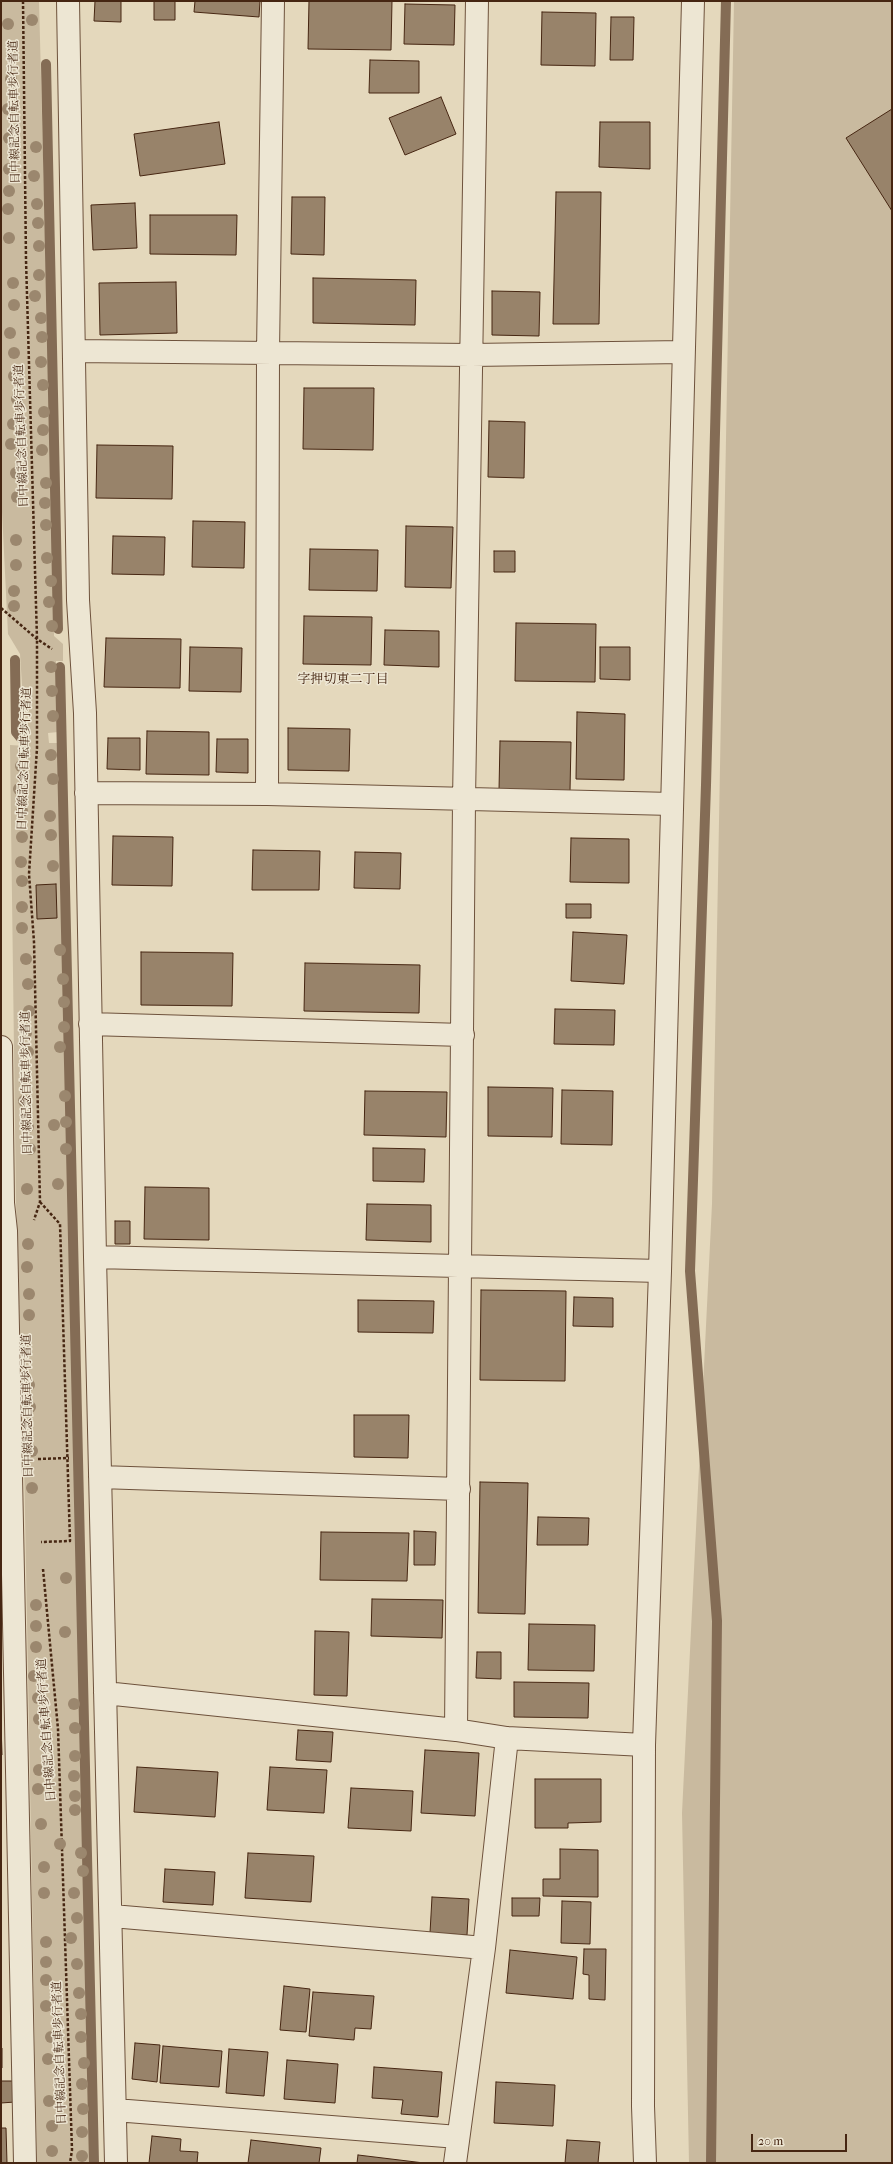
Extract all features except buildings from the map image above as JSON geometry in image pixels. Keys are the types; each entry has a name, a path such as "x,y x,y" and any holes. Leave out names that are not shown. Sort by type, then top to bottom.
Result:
{"street":[{"path":"68,1 78,600 85,713 90,1024 105,1693 112,1916 116,2163"},
{"path":"267,794 268,352 273,1"},
{"path":"456,1730 464,800 477,1"},
{"path":"645,2163 643,2106 644,1745 660,1271 693,1"},
{"path":"74,351 268,352 471,356 683,352"},
{"path":"86,793 267,794 672,804"},
{"path":"90,1024 463,1035"},
{"path":"1,1047 2,1203 6,1231 10,1814 25,2163"},
{"path":"95,1257 660,1271"},
{"path":"100,1476 459,1489"},
{"path":"105,1693 456,1730 507,1738 644,1745"},
{"path":"455,2163 484,1948 507,1738"},
{"path":"112,1916 129,1916 484,1948"},
{"path":"115,2110 458,2137"}],"path":[{"name":"日中線記念自転車歩行者道","path":"23,1 26,260 37,639 37,748 29,874 34,942 40,1202 34,1221"},
{"path":"1,608 37,639 56,651"},
{"path":"40,1202 60,1224 70,1458 70,1541 40,1542"},
{"name":"日中線記念自転車歩行者道","path":"38,1451 38,1467"},
{"path":"38,1459 70,1458"},
{"path":"40,1535 41,1550"},
{"name":"日中線記念自転車歩行者道","path":"42,1566 58,1729 72,2142 70,2163"}],"shaded area":[{"path":"1,1 39,1 54,578 54,636 63,644 63,661 56,661 58,732 48,733 49,743 58,743 90,2163 37,2163 24,1460 16,1202 10,745 26,746 20,654 8,634 1,491"},
{"path":"734,1 892,1 892,2163 689,2163 682,1813 712,1204"}],"waterway":[{"path":"711,2163 717,1621 690,1271 706,785 726,1"},
{"path":"46,64 58,629"},
{"path":"15,660 16,732 21,738"},
{"path":"60,667 94,2163"}],"district":[{"name":"字押切東二丁目","path":"343,680"}]}
